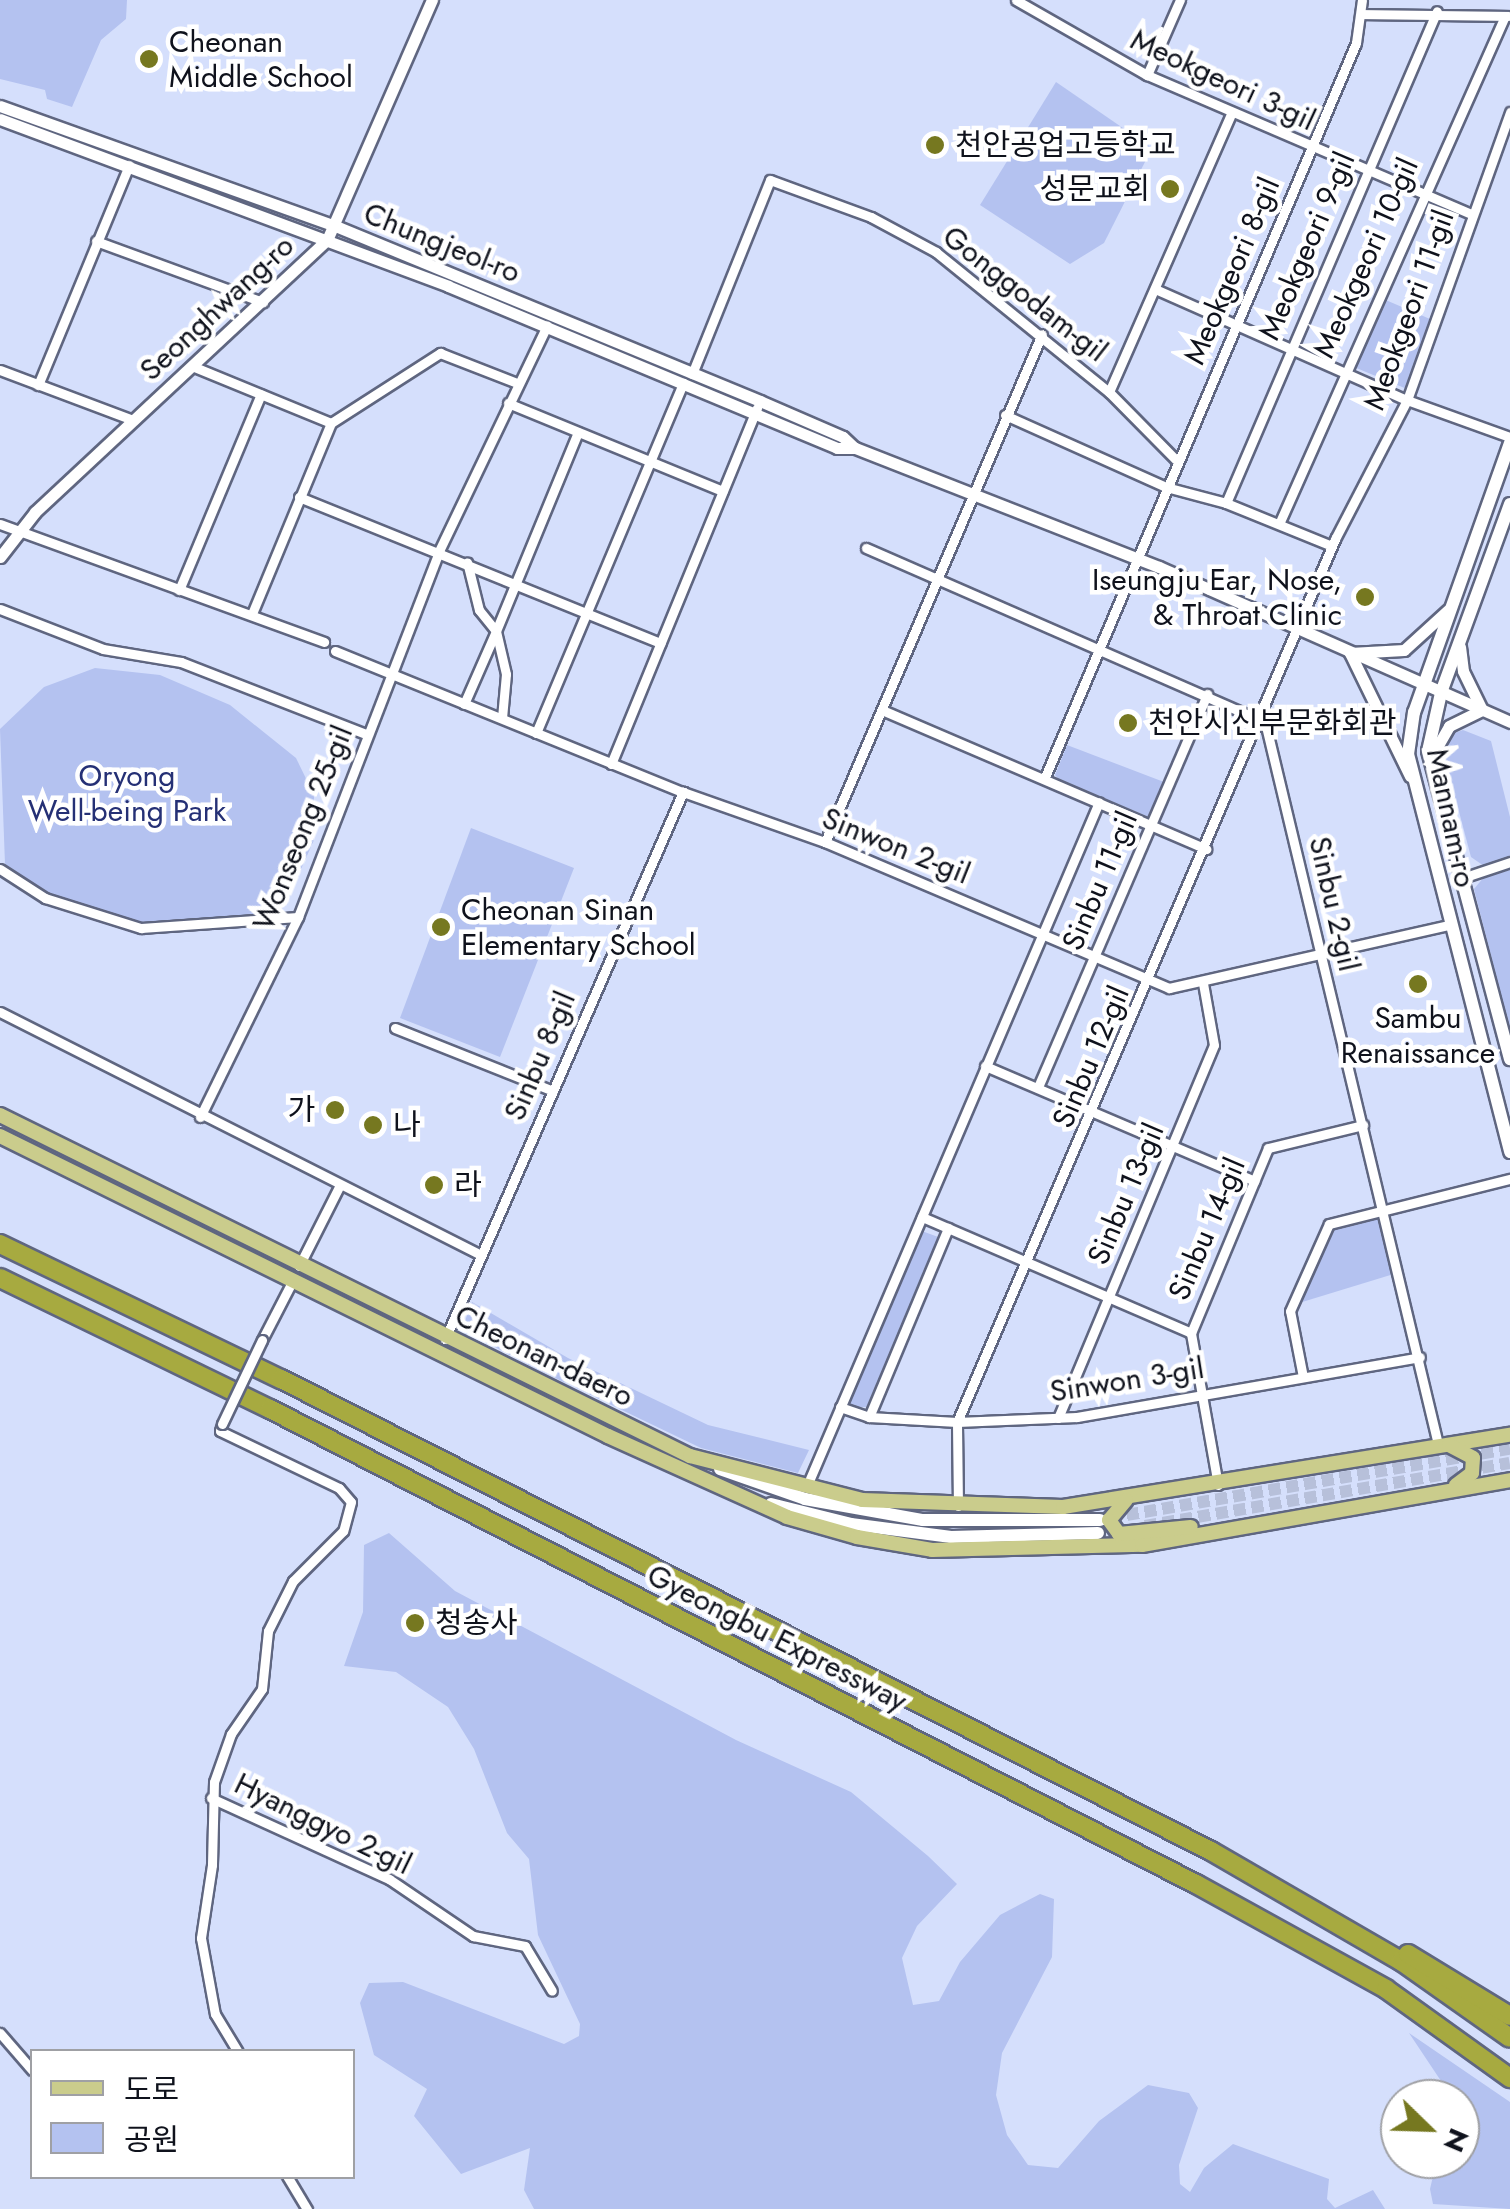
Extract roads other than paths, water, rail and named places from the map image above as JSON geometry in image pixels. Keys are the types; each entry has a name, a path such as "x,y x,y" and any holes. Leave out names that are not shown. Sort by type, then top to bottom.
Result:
{"highway":[{"name":"Gyeongbu Expressway","path":"0,1244 298,1387 1211,1851 1401,1961 1510,2038"},
{"name":"Gyeongbu Expressway","path":"0,1278 270,1409 1196,1884 1386,1989 1510,2078"},
{"path":"1211,1851 1451,1977 1510,2016"}],"main road":[{"name":"Mannam-ro","path":"1510,440 1424,686 1408,754 1448,925 1510,1152"},
{"name":"Mannam-ro","path":"1510,504 1441,693 1428,751 1510,1055"},
{"path":"1454,603 1460,612 1471,609"},
{"path":"1408,754 1414,743 1428,751"},
{"name":"Cheonan-daero","path":"0,1114 445,1339 763,1487 872,1513 976,1523 1099,1526 990,1539 911,1533 786,1509 717,1486 292,1282 0,1136"},
{"path":"690,1456 809,1482 862,1500 958,1507 1126,1500 1438,1444 1510,1435"},
{"path":"1438,1444 1473,1458 1472,1473 1451,1488"},
{"path":"717,1486 815,1527 932,1550 1126,1546 1510,1478"},
{"path":"1126,1500 1109,1520 1118,1534 1282,1519"}],"street":[{"name":"Seonghwang-ro","path":"0,557 19,532 133,420 327,240 432,0"},
{"name":"Meokgeori 3-gil","path":"1016,0 1147,76 1471,214"},
{"path":"1147,76 1180,0"},
{"name":"Meokgeori 8-gil","path":"1046,778 1176,460 1238,327 1312,149 1361,14 1362,0"},
{"path":"1361,14 1437,11 1507,16"},
{"name":"Meokgeori 9-gil","path":"1226,502 1437,11"},
{"name":"Meokgeori 10-gil","path":"1279,524 1422,192 1507,16"},
{"name":"Chungjeol-ro","path":"0,106 332,225 757,407 837,448 855,448 1138,560 1510,722"},
{"name":"Meokgeori 11-gil","path":"1297,629 1332,546 1408,400 1510,112"},
{"path":"1109,392 1231,114"},
{"name":"Chungjeol-ro","path":"0,119 687,378"},
{"path":"38,384 129,165"},
{"name":"Gonggodam-gil","path":"687,378 770,180 871,217 936,252 1109,392 1176,460"},
{"path":"96,241 264,302"},
{"path":"1155,289 1290,350 1510,440"},
{"name":"Wonseong 25-gil","path":"200,1117 298,917 439,551 547,326"},
{"path":"824,842 1042,334"},
{"path":"252,614 331,423 440,353 517,383"},
{"path":"192,366 331,423"},
{"path":"0,370 133,420"},
{"path":"536,733 687,378"},
{"path":"179,590 262,394"},
{"path":"508,402 724,491"},
{"path":"611,764 757,407"},
{"path":"1005,415 1166,487 1226,502 1332,546"},
{"path":"464,704 578,432"},
{"path":"299,496 661,643"},
{"path":"0,524 324,642"},
{"path":"866,548 1259,719"},
{"path":"468,562 479,610 496,631 506,674 502,718"},
{"path":"1411,778 1350,653 1404,650 1454,603"},
{"path":"0,610 103,649 181,662 366,734"},
{"name":"Sinbu 12-gil","path":"958,1507 957,1422 1094,1112 1297,629"},
{"path":"1431,768 1440,736 1482,710 1462,672 1462,634"},
{"name":"Sinwon 2-gil","path":"334,651 611,764 824,842 1169,988 1202,984 1448,925"},
{"name":"Sinbu 11-gil","path":"1038,1088 1207,694"},
{"path":"882,710 1206,849"},
{"name":"Sinbu 2-gil","path":"1259,719 1265,722 1438,1444"},
{"name":"Sinbu 8-gil","path":"445,1339 683,792"},
{"path":"809,1482 1099,802"},
{"path":"1462,878 1510,862"},
{"path":"0,869 44,898 141,928 298,917"},
{"name":"Sinbu 13-gil","path":"1058,1418 1214,1045 1202,984"},
{"path":"0,1012 200,1117 481,1255"},
{"path":"395,1028 552,1091"},
{"path":"985,1066 1255,1182"},
{"name":"Sinbu 14-gil","path":"1218,1485 1191,1333 1268,1148 1363,1124"},
{"path":"1302,1377 1290,1311 1329,1224 1510,1179"},
{"path":"300,1266 340,1184"},
{"path":"922,1217 1191,1333"},
{"path":"869,1417 948,1228"},
{"path":"236,2049 215,2014 201,1938 212,1865 211,1798 226,1746 262,1689 268,1631 293,1581 343,1532 351,1502 340,1488 220,1431 292,1282"},
{"name":"Sinwon 3-gil","path":"840,1407 869,1417 957,1422 1058,1418 1420,1357"},
{"name":"Hyanggyo 2-gil","path":"211,1798 389,1879 473,1936 525,1946 552,1992"},
{"path":"0,2033 30,2068"},
{"path":"289,2179 307,2209"}],"tunnel":[{"path":"1109,1518 1510,1449"},
{"path":"1145,1526 1510,1463"}],"place":[{"name":"Cheonan Middle School","path":"149,59"},
{"name":"천안공업고등학교","path":"935,145"},
{"name":"성문교회","path":"1170,189"},
{"name":"Iseungju Ear, Nose, & Throat Clinic","path":"1365,597"},
{"name":"천안시신부문화회관","path":"1128,723"},
{"name":"Cheonan Sinan Elementary School","path":"441,927"},
{"name":"Sambu Renaissance","path":"1418,984"},
{"name":"가","path":"335,1110"},
{"name":"나","path":"373,1125"},
{"name":"라","path":"434,1185"},
{"name":"청송사","path":"415,1623"}],"park label":[{"name":"Oryong Well-being Park","path":"127,793"}]}
